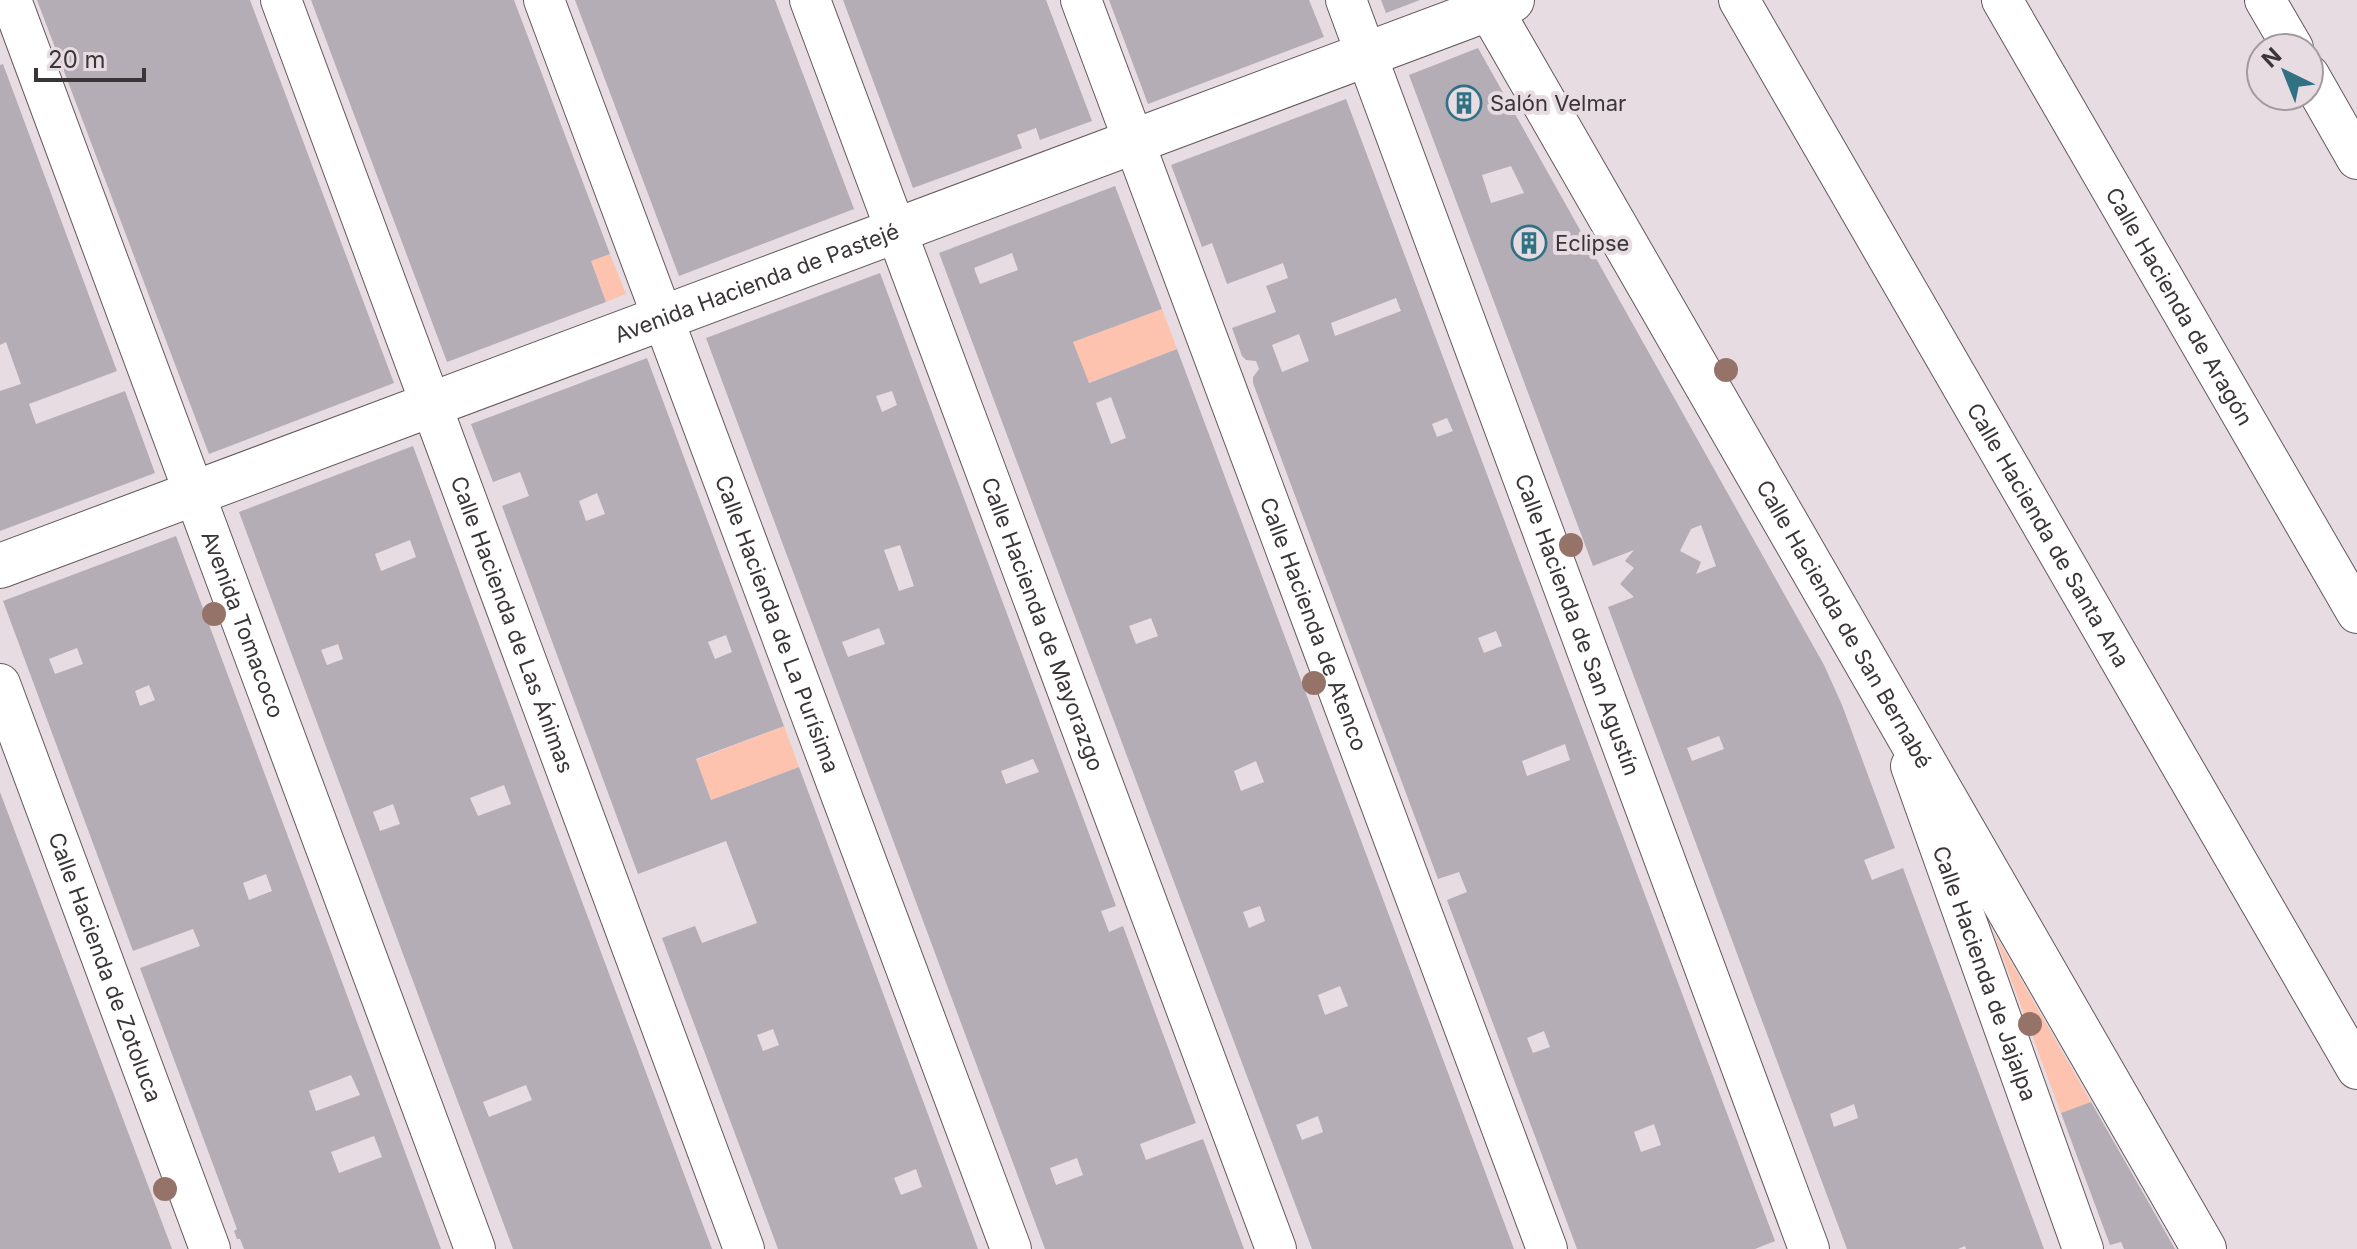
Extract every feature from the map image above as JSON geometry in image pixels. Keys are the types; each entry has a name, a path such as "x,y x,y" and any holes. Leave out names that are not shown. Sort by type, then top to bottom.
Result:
{"street":[{"name":"Avenida Tomacoco","path":"11,0 475,1249"},
{"name":"Calle Hacienda de Las Ánimas","path":"281,0 744,1249"},
{"name":"Calle Hacienda de La Purísima","path":"544,0 1011,1249"},
{"name":"Calle Hacienda de Mayorazgo","path":"810,0 1276,1249"},
{"name":"Calle Hacienda de Atenco","path":"1081,0 1547,1249"},
{"name":"Calle Hacienda de San Agustín","path":"1346,0 1809,1249"},
{"name":"Calle Hacienda de Santa Ana","path":"1739,0 2357,1069"},
{"name":"Calle Hacienda de Aragón","path":"2002,0 2357,613"},
{"path":"2265,0 2284,32"},
{"name":"Avenida Hacienda de Pastejé","path":"0,566 1366,55 1496,3"},
{"name":"Calle Hacienda de San Bernabé","path":"1496,3 1887,698 2204,1249"},
{"path":"2325,103 2357,159"},
{"name":"Calle Hacienda de Zotoluca","path":"0,684 210,1249"},
{"name":"Calle Hacienda de Jajalpa","path":"1887,698 2083,1249"}],"shaded area":[{"path":"610,254 626,294 606,302 591,261"},
{"path":"1162,309 1177,349 1088,383 1073,342"},
{"path":"784,726 799,767 711,800 696,760"},
{"path":"1993,931 2091,1102 2061,1113"}],"building":[{"path":"37,0 250,0 394,383 209,454"},
{"path":"311,0 514,0 610,254 591,261 606,302 447,362"},
{"path":"575,0 775,0 854,209 679,276"},
{"path":"843,0 1046,0 1092,121 1040,140 1036,128 1017,135 1022,148 913,188"},
{"path":"1109,0 1309,0 1324,37 1148,104"},
{"path":"1381,0 1420,0 1386,13"},
{"path":"1478,48 1824,665 1895,848 1864,860 1872,880 1903,868 2044,1249 1966,1249 1965,1246 1958,1249 1847,1249 1608,607 1634,597 1620,584 1634,568 1625,561 1634,550 1593,566 1409,75","holes":["1511,166 1524,193 1491,203 1482,175","1701,525 1716,566 1696,574 1701,562 1680,551 1691,529","1719,736 1724,749 1692,761 1687,748","1854,1104 1858,1118 1834,1127 1830,1114"]},
{"path":"3,64 117,371 29,404 36,424 125,391 155,473 0,531 0,391 21,384 6,342 0,345 0,65"},
{"path":"1346,99 1775,1241 1755,1249 1577,1249 1447,900 1467,892 1459,872 1438,879 1253,383 1258,366 1256,361 1246,360 1242,356 1232,328 1276,312 1266,286 1288,278 1283,263 1227,284 1212,243 1202,247 1171,165","holes":["1396,298 1401,311 1335,336 1331,323","1299,334 1309,361 1282,372 1272,345","1447,418 1453,431 1437,437 1432,424","1496,631 1502,646 1484,653 1478,638","1565,744 1570,760 1527,776 1522,761","1544,1031 1550,1047 1533,1053 1527,1038","1654,1124 1661,1145 1641,1152 1634,1132"]},
{"path":"1115,186 1162,309 1073,342 1089,383 1177,349 1514,1249 1312,1249 939,253","holes":["1012,253 1018,270 980,284 974,268","1111,397 1126,438 1111,444 1096,403","1151,618 1158,636 1136,644 1129,626","1256,761 1264,782 1241,791 1234,771","1260,906 1265,921 1249,928 1243,912","1340,986 1348,1006 1325,1015 1318,995","1318,1116 1323,1132 1302,1140 1296,1125"]},
{"path":"880,273 1116,906 1101,911 1109,932 1123,926 1196,1123 1140,1144 1146,1160 1203,1139 1244,1249 1045,1249 706,338","holes":["892,391 897,405 882,412 876,396","900,545 914,586 899,591 884,550","879,628 885,644 848,657 842,642","1033,759 1039,772 1006,784 1001,771","1077,1158 1083,1175 1056,1185 1050,1168"]},
{"path":"647,358 784,726 696,759 711,800 799,767 978,1249 778,1249 662,938 695,926 702,943 757,923 726,841 638,874 502,506 529,496 520,472 493,482 471,424","holes":["597,493 605,514 586,521 579,501","726,635 732,652 715,659 708,642","773,1029 779,1045 763,1051 757,1035","916,1169 922,1187 901,1195 894,1178"]},
{"path":"413,446 712,1249 513,1249 239,512","holes":["410,540 416,557 381,571 375,554","338,644 343,659 327,665 321,650","504,785 511,804 478,816 470,798","393,804 400,824 380,831 373,812","526,1085 532,1100 489,1117 483,1102"]},
{"path":"176,536 441,1249 244,1249 240,1239 237,1239 234,1231 237,1229 140,968 200,946 193,929 133,951 3,601","holes":["77,648 83,664 55,674 49,659","149,685 155,700 140,706 135,691","266,874 272,891 249,900 243,883","351,1075 360,1095 316,1111 309,1091","374,1136 382,1157 339,1173 331,1152"]},
{"path":"0,792 172,1249 0,1249"},
{"path":"2091,1102 2175,1249 2124,1249 2121,1242 2110,1245 2061,1113"}],"place":[{"name":"Salón Velmar","path":"1464,103"},
{"name":"Eclipse","path":"1529,243"}]}
